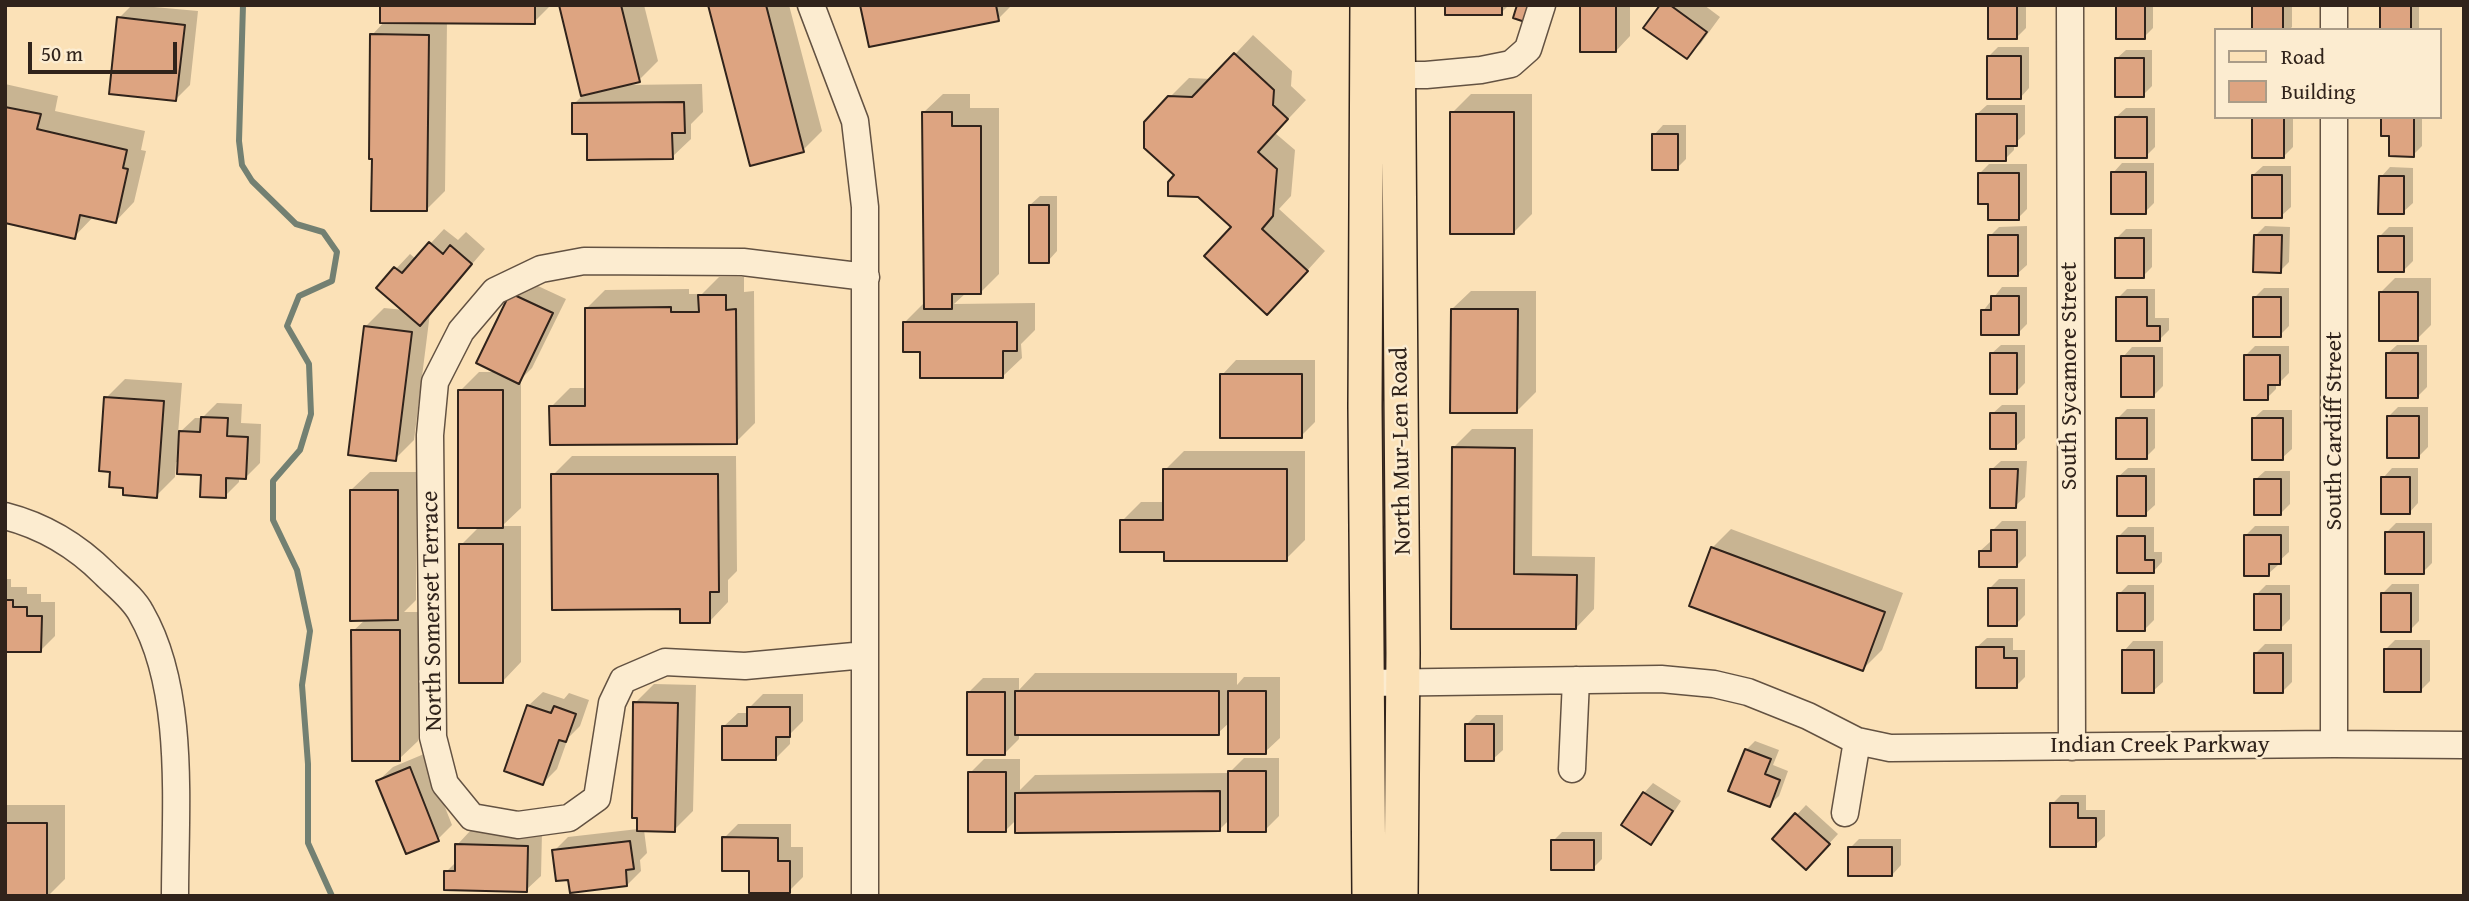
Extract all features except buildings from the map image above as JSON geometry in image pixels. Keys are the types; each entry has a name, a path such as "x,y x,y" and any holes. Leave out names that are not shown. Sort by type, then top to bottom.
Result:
{"main road":[{"name":"North Mur-Len Road","path":"1367,5 1383,75 1404,682 1401,896"},
{"name":"North Mur-Len Road","path":"1369,896 1366,682 1383,75 1398,5"}],"street":[{"path":"811,5 855,121 865,206 866,896"},
{"path":"1383,75 1481,70 1511,64 1528,49 1542,5"},
{"name":"South Sycamore Street","path":"2070,5 2072,747"},
{"path":"2334,5 2334,28"},
{"name":"South Cardiff Street","path":"2334,119 2334,744"},
{"name":"North Somerset Terrace","path":"865,655 746,666 665,662 623,680 612,704 597,797 569,818 517,825 472,817 445,784 433,737 430,435 435,382 461,331 495,291 541,269 584,261 743,262 866,277"},
{"path":"5,516 41,528 80,552 118,587 141,613 163,665 172,711 175,896"},
{"name":"Indian Creek Parkway","path":"1366,682 1661,679 1714,684 1748,692 1808,716 1857,741 1890,748 2464,745"},
{"path":"1572,769 1576,680"},
{"path":"1845,813 1857,741"}],"waterway":[{"path":"243,5 239,141 242,165 252,181 296,224 323,232 337,252 332,281 299,296 287,326 309,364 311,414 300,450 273,481 273,520 297,570 310,631 302,685 308,764 308,843 332,896"}]}
